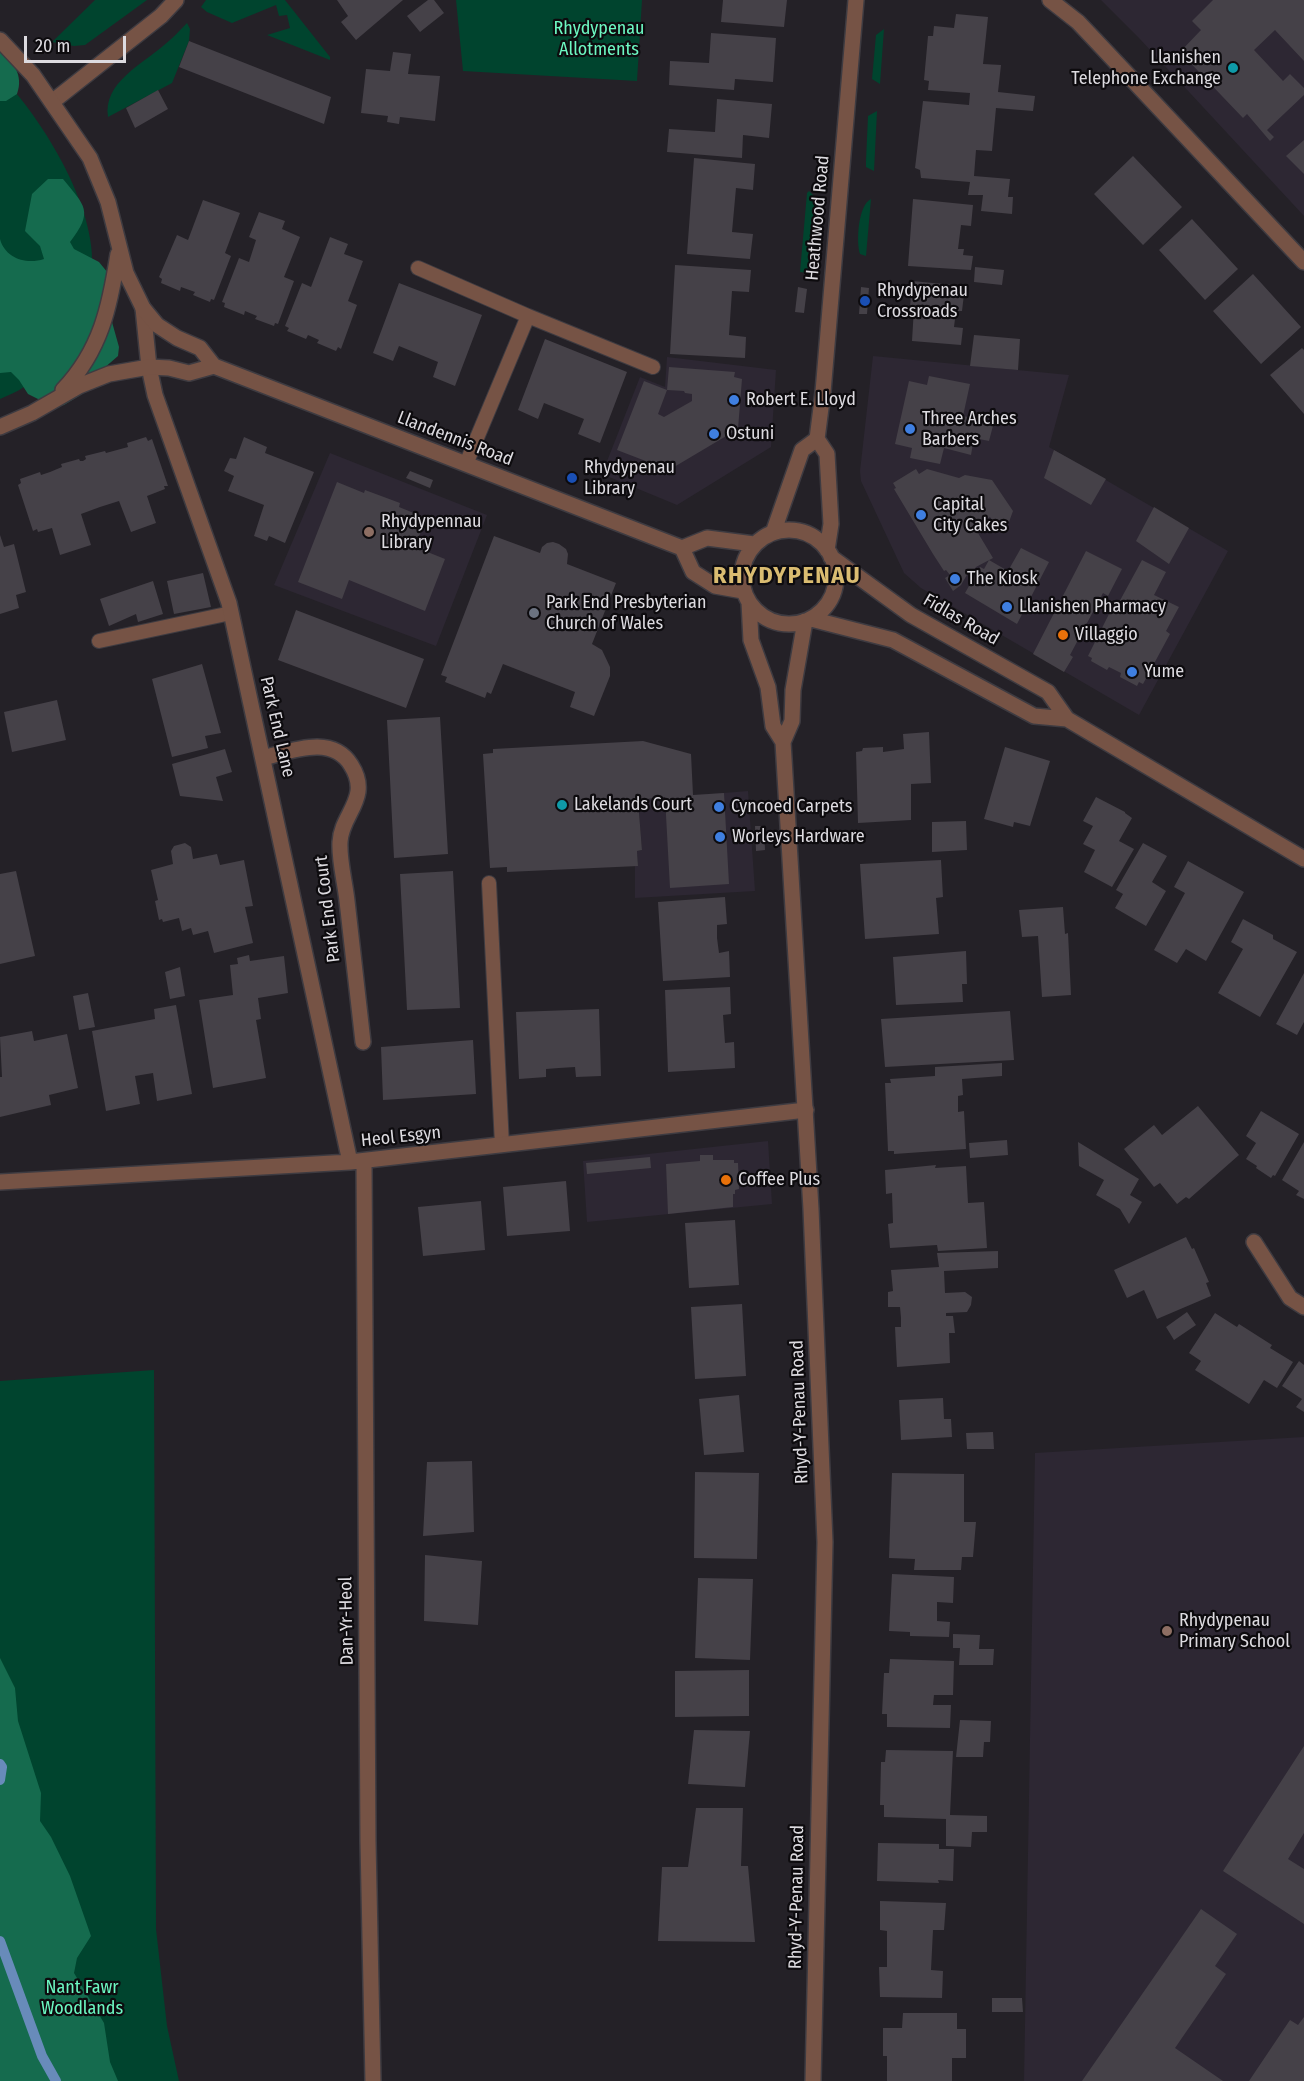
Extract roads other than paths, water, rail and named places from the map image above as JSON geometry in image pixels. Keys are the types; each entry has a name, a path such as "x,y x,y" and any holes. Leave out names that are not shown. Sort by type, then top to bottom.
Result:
{"street":[{"path":"52,102 161,16 176,0"},
{"name":"Heathwood Road","path":"829,554 831,524 827,454 817,439 823,392 856,0"},
{"path":"1050,0 1090,34 1304,262"},
{"name":"Llandennis Road","path":"0,40 33,75 90,158 108,202 126,273 142,308 157,326 200,348 214,366 682,548"},
{"name":"Llandennis Road","path":"52,401 75,377 94,348 106,315 119,248"},
{"name":"Park End Lane","path":"142,308 155,395 231,613 357,1161"},
{"name":"Llandennis Road","path":"0,427 32,413 80,386 109,374 149,367 169,368 189,373 214,366"},
{"path":"773,532 801,450 817,439"},
{"path":"791,530 819,540 829,554 835,569 836,581 834,591 822,610 808,620 784,624 771,621 760,614 746,596 742,574 744,562 754,544 773,532 791,530"},
{"path":"746,596 715,586 693,572 682,548 707,538 754,544"},
{"name":"Fidlas Road","path":"829,554 911,615 1048,692 1067,719 1304,859"},
{"name":"Rhyd-Y-Penau Road","path":"746,596 751,639 768,687 773,726 783,742"},
{"name":"Fidlas Road","path":"808,620 893,640 1034,716 1067,719"},
{"name":"Rhyd-Y-Penau Road","path":"808,620 793,690 792,721 783,742 806,1110 825,1542 813,2081"},
{"name":"Park End Court","path":"263,758 312,747 327,747 339,752 351,763 357,776 359,792 340,842 363,1042"},
{"name":"Heol Esgyn","path":"0,1182 357,1161 806,1110"},
{"name":"Dan-Yr-Heol","path":"357,1161 373,2081"},
{"path":"1254,1242 1290,1298 1304,1307"}],"lane":[{"path":"418,268 652,367"},
{"path":"466,464 528,316"},
{"path":"99,641 231,613"},
{"path":"489,883 502,1145"}],"waterway":[{"path":"0,1764 2,1767 0,1780"},
{"path":"0,1941 42,2056 56,2081"}],"place":[{"name":"Llanishen Telephone Exchange","path":"1233,68"},
{"name":"Rhydypenau Crossroads","path":"865,301"},
{"name":"Robert E. Lloyd","path":"734,400"},
{"name":"Three Arches Barbers","path":"910,429"},
{"name":"Ostuni","path":"714,434"},
{"name":"Rhydypenau Library","path":"572,478"},
{"name":"Capital City Cakes","path":"921,515"},
{"name":"Rhydypennau Library","path":"369,532"},
{"name":"The Kiosk","path":"955,579"},
{"name":"Llanishen Pharmacy","path":"1007,607"},
{"name":"Park End Presbyterian Church of Wales","path":"534,613"},
{"name":"Villaggio","path":"1063,635"},
{"name":"Yume","path":"1132,672"},
{"name":"Lakelands Court","path":"562,805"},
{"name":"Cyncoed Carpets","path":"719,807"},
{"name":"Worleys Hardware","path":"720,837"},
{"name":"Coffee Plus","path":"726,1180"},
{"name":"Rhydypenau Primary School","path":"1167,1631"}],"district":[{"name":"RHYDYPENAU","path":"787,576"}],"park label":[{"name":"Rhydypenau Allotments","path":"599,39"},
{"name":"Nant Fawr Woodlands","path":"82,1998"}]}
